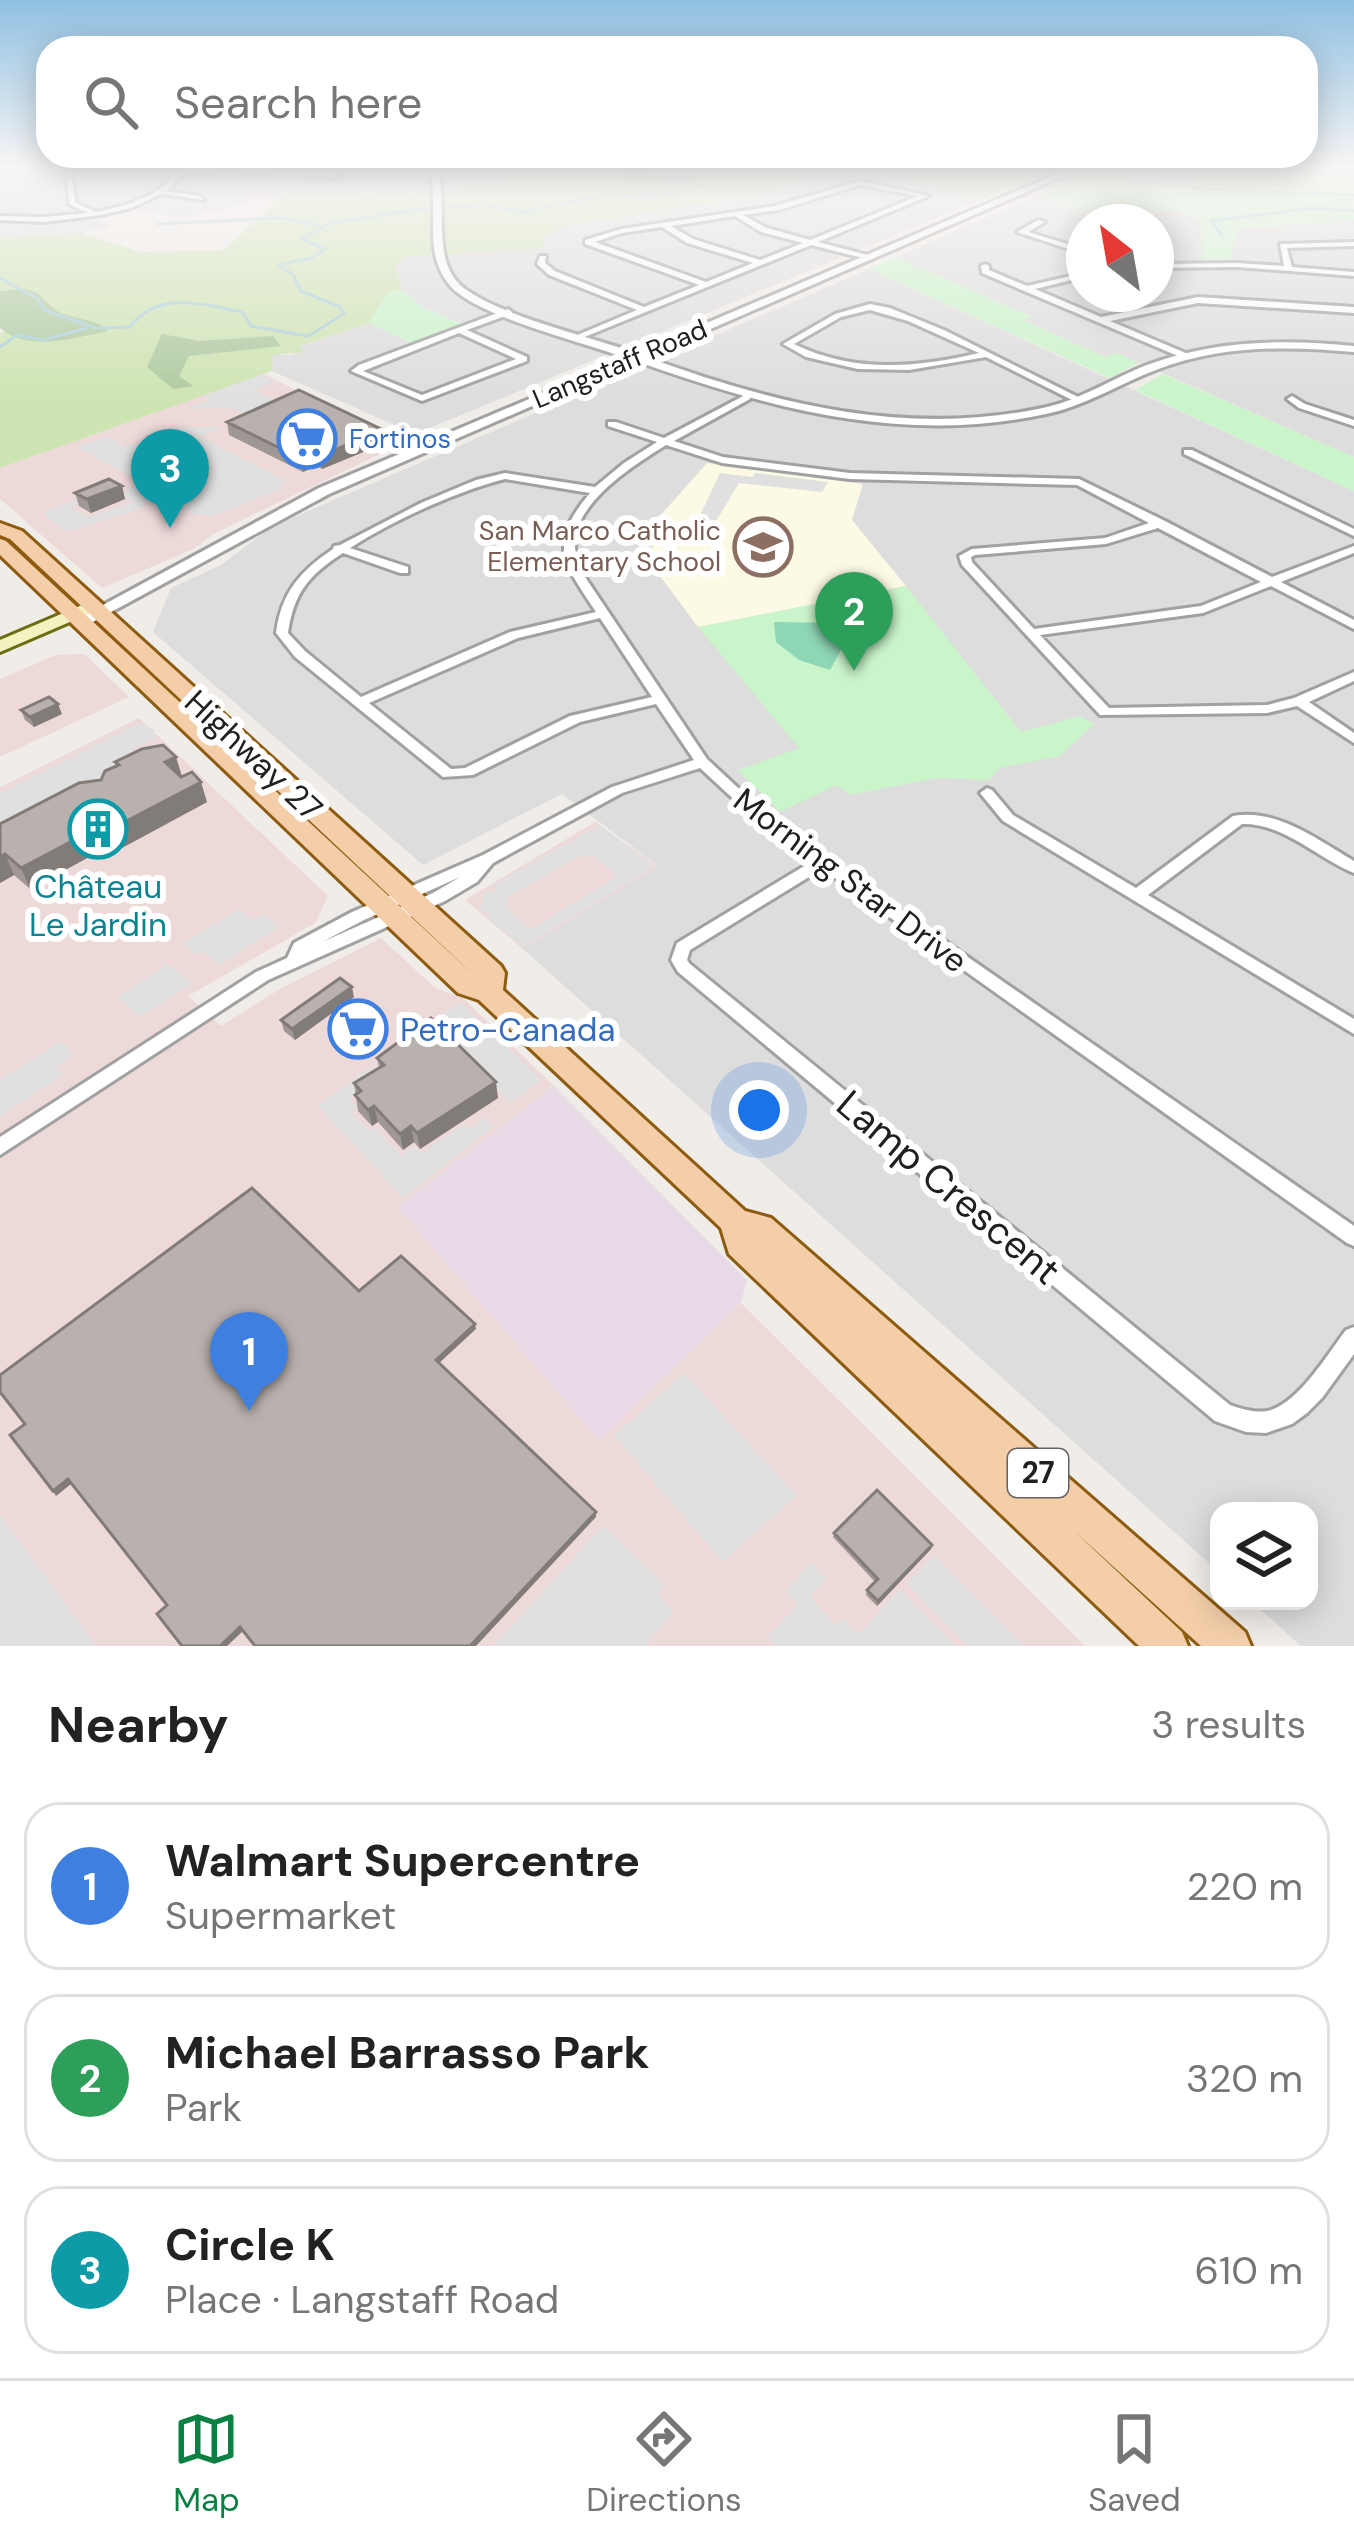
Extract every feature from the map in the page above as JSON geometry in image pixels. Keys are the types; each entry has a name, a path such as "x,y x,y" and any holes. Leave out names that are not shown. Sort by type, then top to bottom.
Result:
{"main road":[{"name":"Highway 27","path":"0,528 16,535 88,613 400,905 468,986 489,993 736,1222 760,1228 1231,1646"},
{"name":"Highway 27","path":"0,545 88,613"},
{"name":"Langstaff Road","path":"0,647 88,613"},
{"name":"Langstaff Road","path":"0,658 88,613"},
{"name":"Highway 27","path":"736,1222 740,1244 1168,1646"}],"street":[{"path":"440,245 439,264 447,279 473,298 747,398 829,416 927,422 1018,416 1082,401 1185,356 1265,345 1354,349"},
{"path":"592,245 706,285"},
{"path":"701,245 762,263"},
{"path":"579,337 807,245"},
{"path":"819,245 868,258"},
{"name":"Langstaff Road","path":"88,613 324,491 899,245"},
{"path":"1289,269 1282,246 1325,245"},
{"path":"543,258 541,264 552,273 645,310"},
{"path":"986,266 986,271 1185,356"},
{"path":"1174,266 1354,274"},
{"path":"1029,288 1066,279"},
{"path":"1101,320 1198,300 1354,310"},
{"path":"983,355 930,366 884,368 825,359 787,344 873,307 983,355 1082,401"},
{"path":"459,331 524,359 422,398 361,375 357,369 508,312"},
{"name":"Morning Star Drive","path":"747,398 614,475 572,524 566,549 572,568 703,762 819,864 1354,1237"},
{"path":"1292,399 1354,423"},
{"path":"612,424 722,460 878,479 1072,480 1354,626"},
{"path":"1188,452 1354,533"},
{"path":"599,491 498,476 338,548 316,566 287,604 281,626 291,647 439,770 455,774 575,718 659,699"},
{"path":"1161,523 1106,542 1009,546 965,556 974,572 1105,712 1254,711 1299,701 1354,676"},
{"path":"338,548 404,570"},
{"path":"1029,633 1186,613 1354,549"},
{"path":"360,702 514,634 603,614"},
{"path":"1299,701 1354,739"},
{"path":"0,1148 295,958 309,958 400,905 471,878 488,859 617,790 703,762"},
{"path":"987,793 1008,818 1354,1028"},
{"path":"1136,896 1238,819 1249,816 1354,868"},
{"name":"Lamp Crescent","path":"819,864 683,947 679,960 684,968 1223,1413 1258,1425 1286,1417 1354,1337"}],"shaded area":[{"path":"871,245 415,434 272,371 273,355 293,355 296,348 369,323 411,343 460,324 424,308 402,290 394,266 404,257 543,248"},
{"path":"924,245 1066,245 1066,312 1174,312 1174,245 1202,245 1202,258 1217,245 1354,245 1354,457 1117,353 1105,357 1022,319 1029,316 896,257"},
{"path":"869,269 1354,491 1354,1646 1301,1646 1261,1610 1318,1610 1318,1502 1210,1502 1210,1564 523,949 657,865 562,794 423,865 153,632 171,588 221,565 271,527"},
{"path":"264,374 403,443 215,533 193,549 102,588 0,499 0,468"},
{"path":"262,375 275,381 254,390 287,407 256,419 231,408 186,409 211,400 204,395"},
{"path":"178,427 223,427 201,437 287,481 281,484 283,488 214,516 195,514 169,500 144,503 146,507 62,530 43,512 118,483 123,487 71,507 88,517 133,502 119,494 142,483 77,447 107,437 126,447"},
{"name":"San Marco Catholic Elementary School","path":"707,463 863,484 852,520 906,586 698,627 654,568 651,526"},
{"path":"720,473 828,482 822,492 739,483 713,526 696,524"},
{"path":"84,654 129,697 0,757 0,679 56,655"},
{"path":"139,718 328,896 315,923 188,996 221,1026 278,990 381,938 435,988 463,998 554,1086 398,1207 599,1439 741,1303 1085,1646 0,1646 0,787"},
{"path":"139,723 156,730 152,733 157,737 132,750 144,759 0,834 0,793"},
{"path":"595,822 658,866 523,949 465,900"},
{"path":"600,825 654,866 523,947 486,916 491,912 480,912 484,892 499,892 493,885","holes":["593,856 618,876 531,929 506,907 508,897 578,857"]},
{"path":"239,909 253,920 264,914 280,926 220,965 203,951 196,955 182,944"},
{"path":"167,964 192,983 141,1017 117,997"},
{"path":"460,1002 542,1080 511,1103 431,1024"},
{"path":"61,1041 74,1055 56,1067 63,1075 0,1117 0,1080"},
{"path":"369,1067 382,1080 350,1100 358,1107 352,1113 369,1131 376,1128 401,1155 414,1146 422,1154 464,1124 469,1130 484,1117 494,1126 403,1198 318,1106"},
{"path":"554,1086 747,1280 741,1303 599,1440 398,1207"},
{"path":"684,1373 797,1495 723,1562 614,1436"},
{"path":"0,1515 82,1626 97,1646 0,1646"},
{"path":"603,1526 666,1585 658,1595 674,1611 645,1646 493,1646"},
{"path":"934,1555 1025,1646 968,1646 907,1584"},
{"path":"812,1562 827,1578 810,1597 836,1625 843,1618 859,1634 900,1589 956,1646 776,1646 767,1637 798,1605 785,1590"}],"green space":[{"path":"0,245 118,245 141,252 224,250 230,245 544,248 404,257 395,266 402,290 389,292 369,323 298,347 306,352 273,355 272,371 0,468 0,333 11,330 0,317"},
{"path":"1202,245 1234,245 1231,259 1202,259"},
{"path":"896,257 1032,317 1023,320 1105,357 1117,353 1139,363 1110,378 869,269"},
{"path":"24,289 59,312 108,331 52,341 11,335 0,328 0,291"},
{"path":"402,290 424,308 462,324 411,343 369,323 389,292"},
{"path":"162,334 199,341 273,336 281,346 189,356 179,376 193,386 173,389 147,367"},
{"path":"1163,374 1354,457 1354,491 1135,390"},
{"path":"906,586 1021,732 1080,716 1094,724 1060,756 999,768 989,780 937,778 850,795 836,785 780,812 738,770 799,748 698,627"},
{"path":"774,622 843,623 853,628 830,670 799,660 776,642"}],"building":[{"name":"Fortinos","path":"299,390 383,430 320,456 300,458 227,422"},
{"path":"109,479 122,486 87,499 75,493"},
{"path":"49,697 58,704 30,717 21,710"},
{"path":"163,745 176,757 165,762 181,777 192,772 201,782 113,828 106,823 21,868 5,854 0,857 0,824 79,783 101,780 105,771 119,765 115,762"},
{"path":"340,978 352,987 292,1029 281,1020"},
{"path":"431,1018 496,1082 417,1133 411,1126 400,1134 374,1106 368,1110 355,1095 361,1091 354,1083 384,1065 377,1058"},
{"path":"252,1188 359,1291 401,1256 475,1324 436,1360 596,1512 470,1646 255,1646 240,1627 220,1646 182,1646 157,1614 167,1605 68,1479 53,1491 10,1435 25,1424 0,1392 0,1375"},
{"path":"877,1490 932,1545 878,1601 867,1590 878,1579 834,1533"}],"waterway":[{"path":"0,278 38,299 44,310 95,328 130,327 154,308 182,303 242,312 251,326 308,336 344,314 340,307 301,291 293,275 279,265 311,258 326,249 316,245"},
{"path":"0,347 17,335 43,340 87,328"}],"place":[{"name":"Fortinos","path":"307,439"},
{"name":"Circle K","path":"170,528"},
{"name":"San Marco Catholic Elementary School","path":"763,547"},
{"name":"Michael Barrasso Park","path":"854,671"},
{"name":"Château Le Jardin","path":"98,829"},
{"name":"Petro-Canada","path":"358,1029"},
{"name":"Walmart Supercentre","path":"249,1411"}]}
